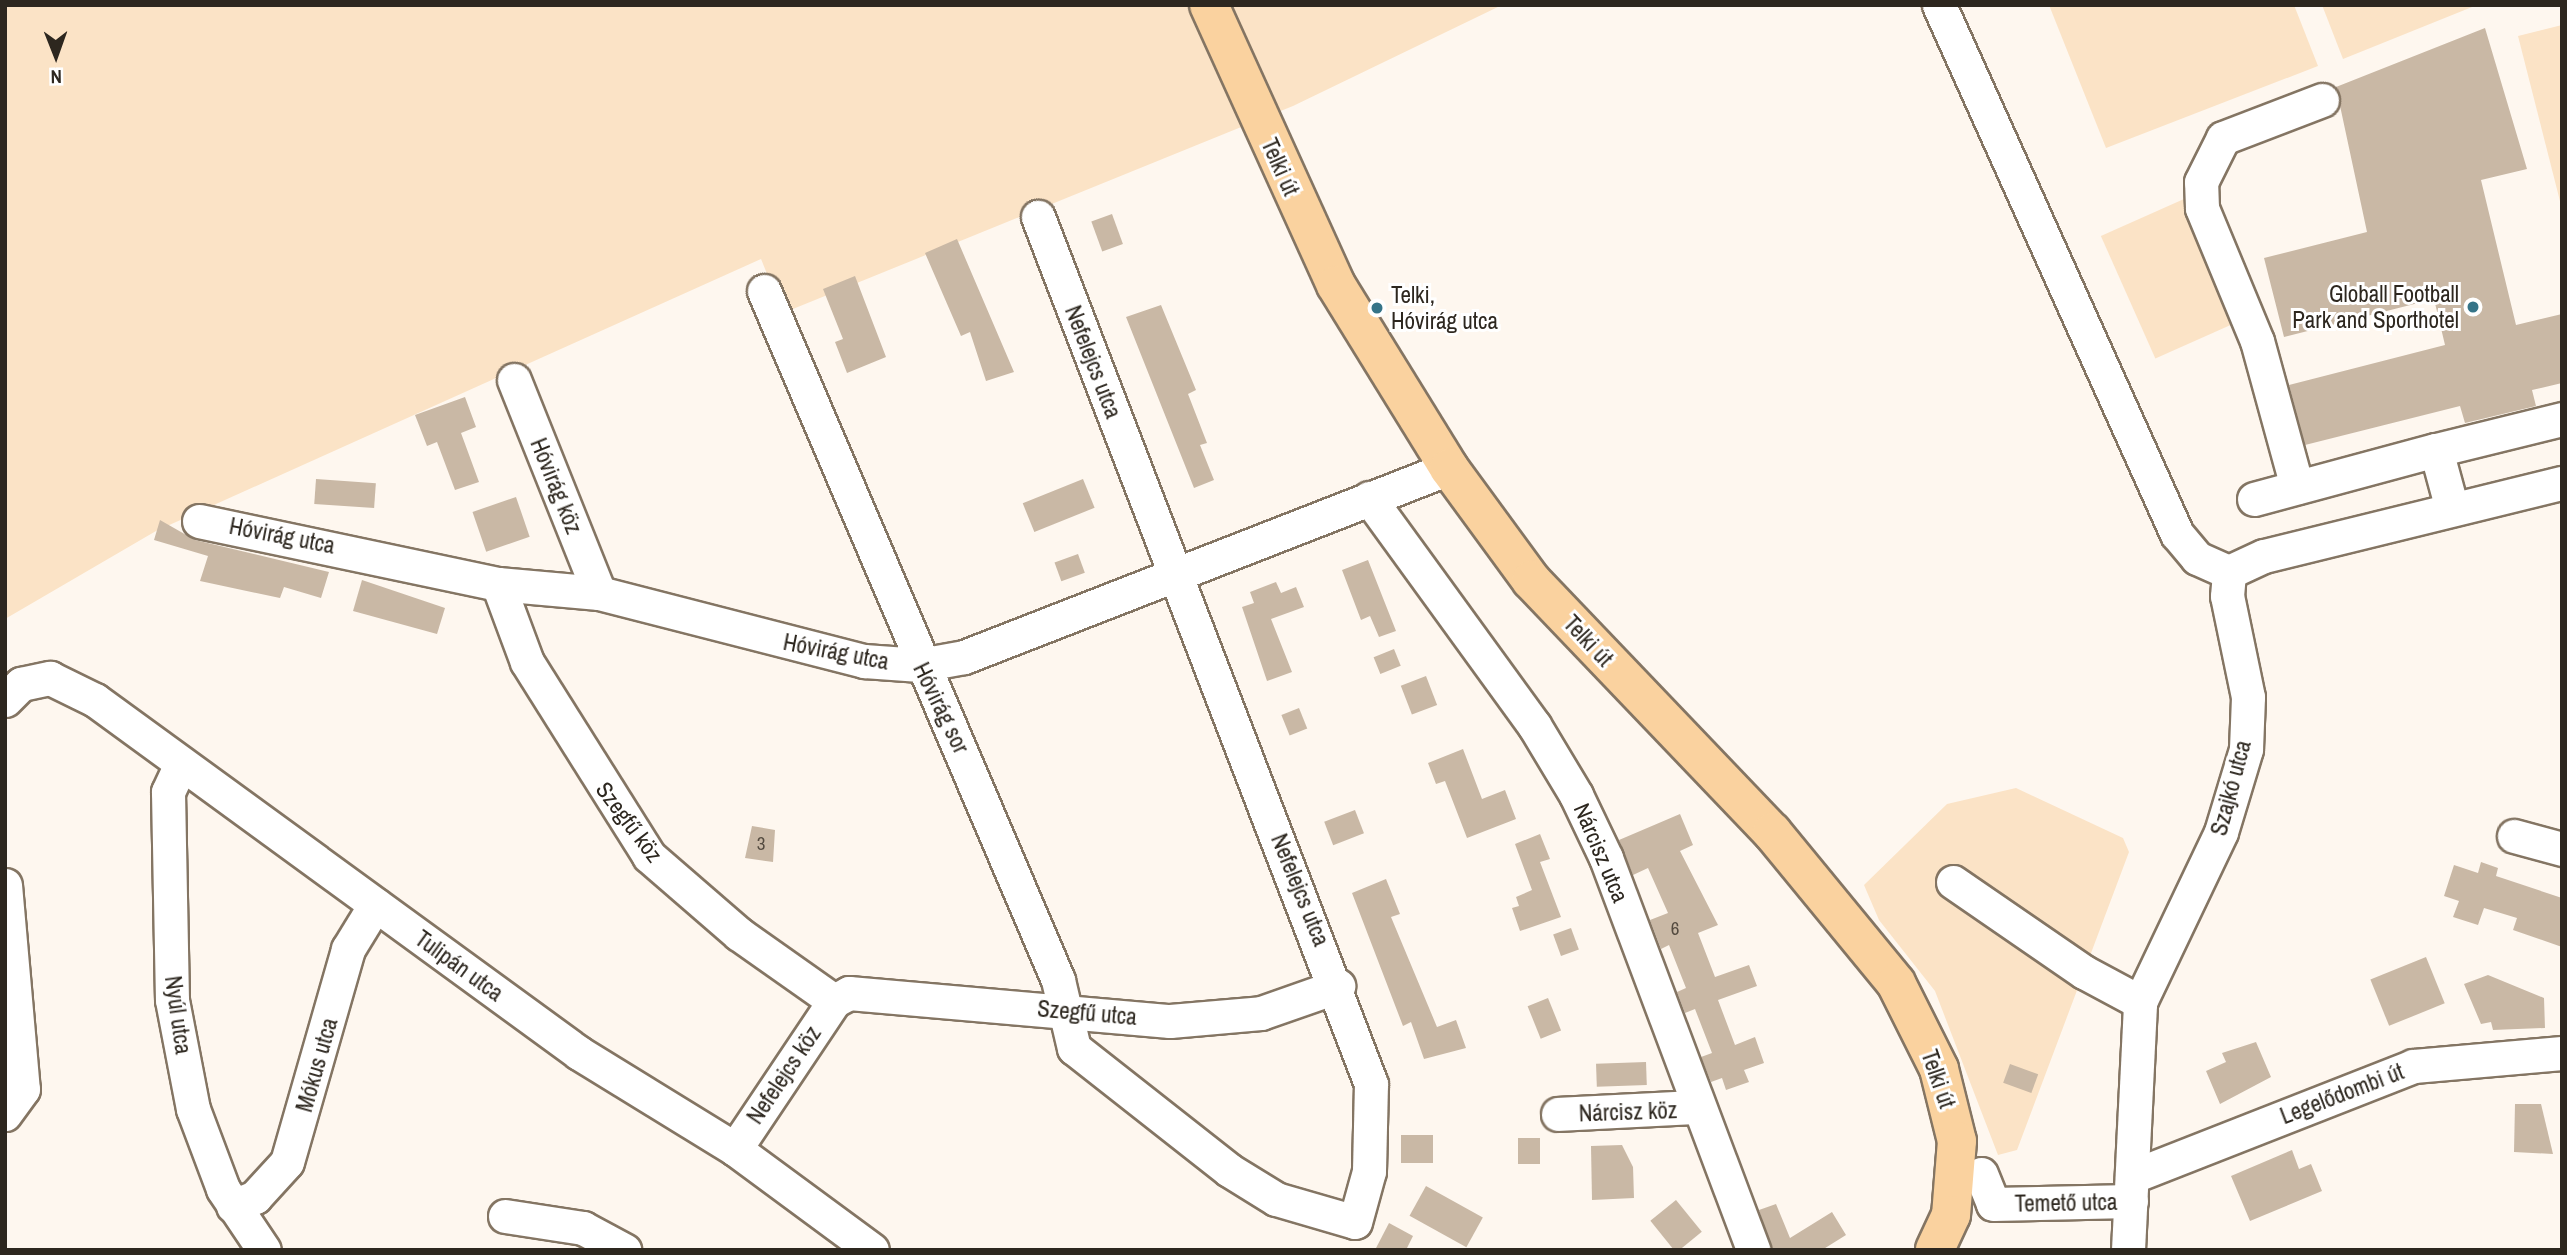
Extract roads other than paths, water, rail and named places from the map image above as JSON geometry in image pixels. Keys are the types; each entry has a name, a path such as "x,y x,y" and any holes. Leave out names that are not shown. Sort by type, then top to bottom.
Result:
{"main road":[{"name":"Telki út","path":"1209,5 1336,285 1449,468 1531,580 1781,842 1896,983 1939,1069 1957,1141 1951,1215 1934,1250"}],"street":[{"path":"1939,5 2177,534 2197,558 2229,572 2264,556 2562,483"},
{"path":"2297,487 2258,341 2202,208 2201,182 2222,138 2322,100"},
{"name":"Nefelejcs utca","path":"1038,217 1173,573 1338,986 1371,1084 1370,1171 1355,1222 1276,1199 1230,1170 1073,1048 1060,1010"},
{"name":"Hóvirág sor","path":"764,291 919,666 942,701 1058,980 1060,1010"},
{"name":"Hóvirág köz","path":"514,380 599,593"},
{"path":"2254,499 2562,419"},
{"path":"2437,450 2452,509"},
{"name":"Hóvirág utca","path":"200,521 498,584 599,593 839,655 919,666 964,657 1173,573 1449,468"},
{"name":"Nárcisz utca","path":"1369,498 1534,725 1576,795 1606,858 1753,1250"},
{"name":"Szajkó utca","path":"2128,1250 2140,1002 2221,832 2246,749 2248,697 2227,596 2229,572"},
{"name":"Szegfű köz","path":"498,584 527,662 649,856 739,934 834,1001"},
{"name":"Tulipán utca","path":"5,700 21,684 50,678 95,700 579,1053 735,1149 872,1250"},
{"name":"Nyúl utca","path":"181,764 168,792 172,1000 193,1110 233,1206 264,1250"},
{"path":"2514,836 2562,849"},
{"path":"1953,883 2084,972 2140,1002"},
{"path":"5,885 8,945 23,1088 5,1114"},
{"name":"Mókus utca","path":"233,1206 255,1197 287,1161 348,949 375,905"},
{"name":"Szegfű utca","path":"834,1001 849,993 1170,1021 1261,1013 1338,986"},
{"name":"Nefelejcs köz","path":"735,1149 834,1001"},
{"name":"Legelődombi út","path":"2132,1189 2413,1066 2562,1053"},
{"name":"Nárcisz köz","path":"1558,1114 1698,1107"},
{"name":"Temető utca","path":"1982,1174 1993,1204 2132,1189"},
{"path":"505,1216 583,1228 624,1250"}],"place":[{"name":"Globall Football Park and Sporthotel","path":"2473,307"},
{"name":"Telki, Hóvirág utca","path":"1377,308"}]}
